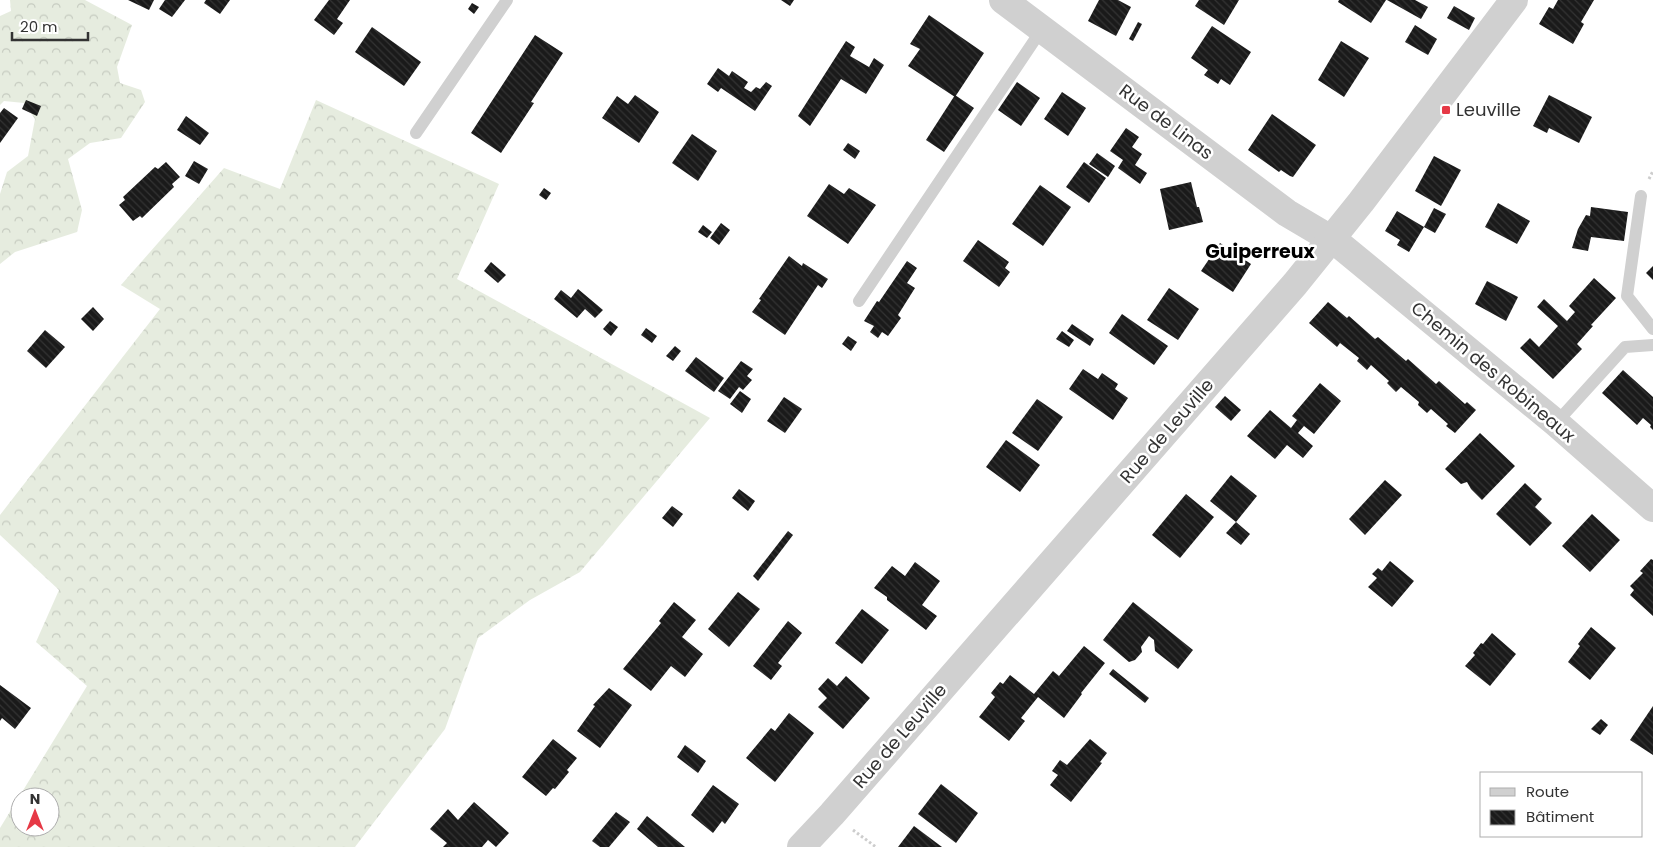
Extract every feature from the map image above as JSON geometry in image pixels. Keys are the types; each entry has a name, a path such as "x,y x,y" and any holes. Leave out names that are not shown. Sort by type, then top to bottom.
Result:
{"street":[{"name":"Rue de Linas","path":"1003,0 1286,213 1331,239"},
{"name":"Rue de Leuville","path":"801,847 832,814 1275,306 1331,239 1514,0"},
{"name":"Chemin des Robineaux","path":"1331,239 1556,422 1653,508"}],"lane":[{"path":"416,133 507,0"},
{"path":"859,301 1042,29"},
{"path":"1641,196 1627,296 1653,329"},
{"path":"1556,422 1625,347 1653,345"}],"green space":[{"path":"10,0 85,0 132,25 117,67 120,83 141,90 145,102 121,138 90,143 68,159 82,210 77,232 15,252 0,264 0,194 7,172 28,156 35,119 24,103 4,101 0,105 0,16 11,11"},
{"path":"316,100 499,184 457,279 710,418 580,572 530,600 478,638 445,729 355,847 0,847 0,828 10,812 10,837 60,837 60,787 25,787 87,686 36,642 59,590 0,535 0,515 160,309 121,285 224,168 280,189"}],"building":[{"path":"128,0 154,0 149,10"},
{"path":"165,0 185,0 172,17 159,9"},
{"path":"206,0 230,0 220,14 204,3"},
{"path":"329,0 350,0 337,19 343,23 334,35 314,20"},
{"path":"781,0 794,0 790,6"},
{"path":"1099,0 1118,0 1131,7 1116,36 1088,21"},
{"path":"1199,0 1239,0 1224,25 1195,6"},
{"path":"1339,0 1386,0 1371,23 1338,2"},
{"path":"1387,0 1415,0 1428,7 1421,19"},
{"path":"1558,0 1594,0 1581,22 1584,24 1573,44 1539,24 1549,7 1553,9"},
{"path":"472,3 479,7 474,14 468,9"},
{"path":"1454,6 1475,18 1469,30 1447,18"},
{"path":"929,15 984,53 955,97 908,66 920,49 910,44"},
{"path":"1138,22 1142,24 1133,41 1129,39"},
{"path":"1415,25 1437,39 1428,55 1405,42"},
{"path":"1212,26 1251,52 1230,85 1221,79 1218,84 1204,75 1208,70 1191,58"},
{"path":"372,27 421,62 404,86 355,52"},
{"path":"535,35 563,53 531,102 534,103 501,153 471,133"},
{"path":"846,41 855,47 850,56 869,67 874,58 884,65 866,94 841,79 810,126 798,116"},
{"path":"1341,41 1369,58 1344,97 1318,80"},
{"path":"718,68 729,76 732,71 748,82 744,88 751,92 756,87 760,89 766,82 772,86 755,111 721,88 718,92 707,84"},
{"path":"1017,82 1040,98 1021,126 998,110"},
{"path":"1062,92 1086,108 1068,136 1044,119"},
{"path":"635,95 659,112 639,143 602,118 617,96 628,104"},
{"path":"955,95 974,108 944,152 926,140"},
{"path":"1549,95 1592,117 1579,143 1549,128 1547,133 1533,126"},
{"path":"26,100 41,106 37,116 22,109"},
{"path":"4,108 18,118 0,143 0,113"},
{"path":"1272,114 1316,145 1293,177 1281,170 1279,172 1248,150"},
{"path":"186,116 209,133 200,145 177,130"},
{"path":"1126,128 1139,137 1132,147 1142,154 1135,165 1147,173 1140,184 1118,168 1123,160 1110,151"},
{"path":"692,134 717,151 698,181 672,163"},
{"path":"848,143 860,151 855,159 843,150"},
{"path":"1097,153 1115,166 1108,177 1089,164"},
{"path":"1434,156 1461,170 1441,206 1415,191"},
{"path":"194,161 208,169 199,184 185,176"},
{"path":"166,162 180,177 172,184 174,187 142,218 140,216 133,221 119,205 125,200 123,197 155,167 158,169"},
{"path":"1084,162 1106,178 1089,203 1066,187"},
{"path":"1191,182 1203,222 1169,230 1160,189"},
{"path":"829,184 844,194 849,188 876,205 848,244 807,216"},
{"path":"1040,185 1071,207 1043,246 1012,224"},
{"path":"544,188 551,193 546,200 539,195"},
{"path":"1498,203 1530,221 1517,244 1485,227"},
{"path":"1591,207 1628,212 1624,241 1591,237 1588,251 1572,248 1578,229 1586,215 1590,216"},
{"path":"1434,208 1446,214 1435,233 1424,227"},
{"path":"1397,211 1424,227 1409,252 1397,245 1400,240 1385,231"},
{"path":"721,223 730,230 719,245 710,238"},
{"path":"703,225 712,232 707,238 698,232"},
{"path":"978,240 1009,262 1005,268 1010,272 999,287 963,261"},
{"path":"1220,243 1251,264 1233,292 1201,271"},
{"path":"789,256 802,266 803,263 828,279 822,288 818,285 785,335 752,312"},
{"path":"907,261 917,268 907,283 915,288 898,315 901,318 888,336 882,332 878,338 870,332 874,326 864,321"},
{"path":"491,262 506,275 498,283 484,271"},
{"path":"1653,266 1653,280 1646,273"},
{"path":"1594,278 1616,298 1591,325 1593,326 1577,344 1582,349 1553,379 1520,348 1530,338 1539,347 1558,326 1537,307 1544,299 1567,321 1575,312 1569,306"},
{"path":"1487,281 1518,297 1506,321 1475,304"},
{"path":"1169,288 1199,309 1178,340 1147,320"},
{"path":"578,289 603,310 595,318 585,309 577,318 554,299 561,290 571,298"},
{"path":"1328,302 1347,318 1349,316 1375,339 1378,337 1406,361 1408,359 1436,384 1439,381 1465,404 1467,402 1476,410 1455,433 1431,409 1427,413 1418,405 1419,402 1401,387 1396,392 1387,383 1389,381 1371,365 1367,370 1357,361 1359,358 1340,343 1337,347 1309,323"},
{"path":"93,307 104,319 93,331 81,319"},
{"path":"1122,314 1168,346 1154,365 1109,333"},
{"path":"610,321 618,327 611,336 603,329"},
{"path":"1072,324 1094,339 1090,346 1067,331"},
{"path":"646,328 657,336 652,343 641,335"},
{"path":"45,330 65,347 46,368 27,351"},
{"path":"1062,331 1074,340 1069,347 1056,339"},
{"path":"848,336 857,342 851,351 842,344"},
{"path":"675,346 681,351 673,361 666,356"},
{"path":"696,357 724,378 714,392 685,371"},
{"path":"741,361 753,369 747,376 752,380 743,390 739,387 730,399 718,391"},
{"path":"1083,369 1098,379 1102,373 1118,384 1115,389 1128,398 1113,420 1069,389"},
{"path":"1623,370 1653,397 1653,430 1650,427 1651,425 1643,418 1637,425 1602,393"},
{"path":"1320,383 1341,401 1314,434 1304,426 1298,433 1313,446 1303,458 1287,445 1275,459 1247,436 1270,410 1291,428 1297,420 1292,416"},
{"path":"740,391 751,399 742,413 730,404"},
{"path":"1225,396 1241,410 1231,421 1215,407"},
{"path":"784,397 802,409 785,433 767,421"},
{"path":"1037,399 1063,417 1038,451 1012,433"},
{"path":"1480,433 1515,466 1482,500 1467,482 1461,484 1445,469"},
{"path":"1006,440 1040,465 1020,492 986,467"},
{"path":"1231,475 1257,496 1236,522 1210,501"},
{"path":"1385,480 1402,495 1365,535 1349,519"},
{"path":"1525,483 1542,499 1535,507 1552,523 1530,546 1496,514"},
{"path":"739,489 755,501 748,511 732,498"},
{"path":"1186,494 1214,517 1180,558 1152,535"},
{"path":"672,506 683,514 673,527 662,518"},
{"path":"1592,514 1620,540 1590,572 1562,546"},
{"path":"1236,522 1250,534 1241,545 1226,533"},
{"path":"788,531 793,535 758,581 753,576"},
{"path":"1651,559 1653,560 1653,616 1630,595 1634,590 1630,586 1643,573 1640,571"},
{"path":"1390,561 1414,581 1392,607 1368,587 1377,578 1372,574 1378,568 1382,571"},
{"path":"915,562 940,581 922,605 937,616 926,630 874,588 892,566 905,576"},
{"path":"738,592 760,609 729,647 708,629"},
{"path":"674,602 696,620 682,637 703,654 685,677 671,666 651,691 623,669 661,623 659,621"},
{"path":"1133,602 1193,650 1178,669 1155,651 1154,640 1149,636 1141,647 1142,652 1135,660 1129,662 1103,640"},
{"path":"862,609 889,630 862,664 835,643"},
{"path":"788,621 802,633 778,663 782,666 771,680 753,666"},
{"path":"1591,627 1616,648 1590,680 1568,662 1580,646 1578,644"},
{"path":"1492,633 1516,654 1490,686 1465,666 1475,655 1473,653 1481,643 1483,644"},
{"path":"1084,646 1105,663 1064,718 1038,697 1021,718 1025,721 1009,741 979,717 995,697 991,693 1000,682 1003,684 1010,675 1034,694 1053,671 1059,676"},
{"path":"1113,669 1149,698 1145,703 1109,674"},
{"path":"846,676 870,698 843,729 818,707 827,698 818,689 828,678 837,686"},
{"path":"0,685 31,708 15,729 2,718 0,721"},
{"path":"609,688 632,705 600,748 577,731 595,706 593,705"},
{"path":"1653,706 1653,755 1630,740"},
{"path":"789,713 814,733 775,782 746,758 771,728 775,731"},
{"path":"1601,719 1608,725 1600,735 1591,729"},
{"path":"553,739 577,758 567,770 569,772 555,789 553,788 546,796 522,777"},
{"path":"1090,739 1107,753 1100,762 1102,763 1071,802 1050,785 1058,775 1052,771 1060,760 1067,765"},
{"path":"685,745 706,761 698,773 677,757"},
{"path":"941,784 978,813 956,843 918,814"},
{"path":"713,785 739,804 725,824 722,821 713,833 691,815"},
{"path":"474,802 509,833 496,847 488,840 482,847 443,847 447,843 430,829 448,809 458,820"},
{"path":"616,812 630,822 609,847 600,847 592,841"},
{"path":"647,816 685,847 658,847 637,829"},
{"path":"914,826 942,847 898,847"}],"place":[{"name":"Leuville","path":"1446,110"}],"district":[{"name":"Guiperreux","path":"1260,251"}]}
